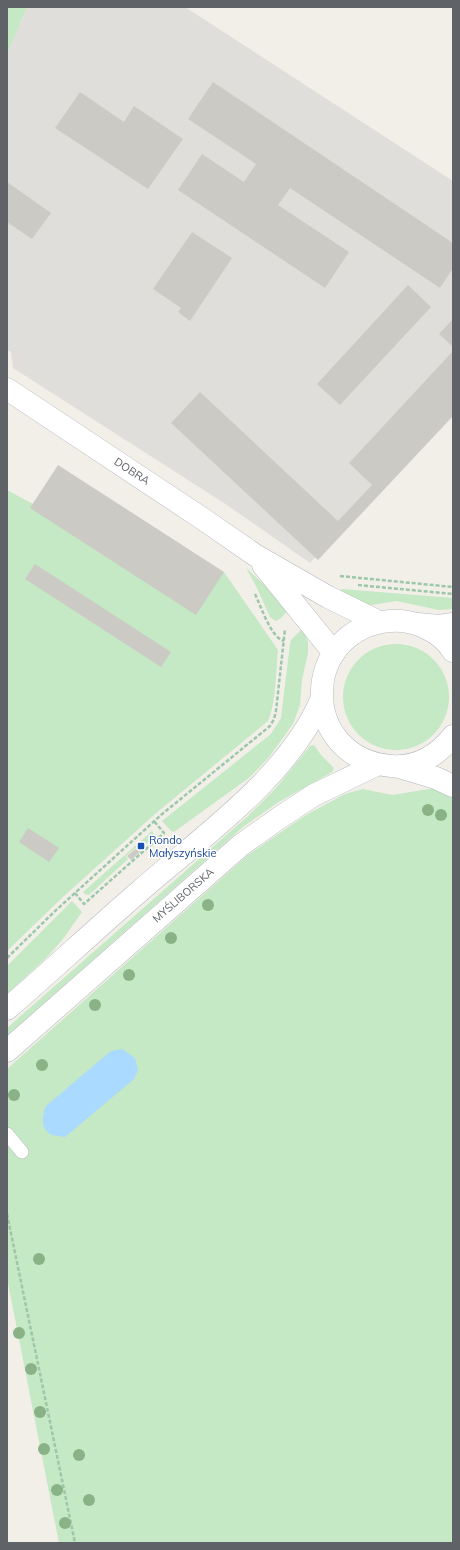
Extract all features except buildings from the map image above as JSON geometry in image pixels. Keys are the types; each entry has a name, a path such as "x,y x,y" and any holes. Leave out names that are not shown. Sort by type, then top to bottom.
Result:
{"main road":[{"name":"DOBRA","path":"7,389 197,514 255,555 328,597 379,622"},
{"name":"DOBRA","path":"255,555 334,653"},
{"path":"453,624 440,626 397,621 379,622 353,633 334,653 323,675 321,700 326,722 338,741 355,756 376,765 400,767 436,778 453,786"},
{"path":"415,624 434,632 450,646 453,651"},
{"path":"7,1009 245,800 291,750 308,726 321,700"},
{"path":"400,767 422,762 443,749 453,736"},
{"name":"MYŚLIBORSKA","path":"7,1050 241,845 314,795 376,765"}],"lane":[{"path":"7,1134 22,1152"}],"path":[{"path":"333,580 340,576 453,587"},
{"path":"7,958 74,893 154,821 270,726 276,711 284,641"},
{"path":"74,893 84,904 164,833 154,821"},
{"path":"7,1214 75,1543"}],"shaded area":[{"path":"27,7 185,7 453,181 453,413 310,563 227,505 13,368 11,352 7,350 7,55"}],"green space":[{"path":"7,7 27,7 7,55"},
{"path":"7,490 167,576 224,572 278,650 273,706 268,721 155,814 63,897 7,951"},
{"path":"246,568 289,609 281,618 276,621 270,617"},
{"path":"342,589 453,598 453,609 439,610 396,601 372,605 354,603 336,594"},
{"path":"303,628 308,642 308,653 302,680 300,705 293,724 269,757 250,777 172,832 162,821 271,734 281,718 291,640"},
{"path":"396,644 416,648 433,660 445,677 449,697 445,717 433,734 416,746 396,750 376,746 359,734 347,717 343,697 347,677 359,660 376,648"},
{"path":"314,745 321,755 334,768 332,772 277,803 243,827 7,1036 7,1028 248,816 276,788 310,746"},
{"path":"435,788 453,797 453,1543 59,1543 7,1278 7,1069 248,855 306,815 345,794 363,789 392,795"},
{"path":"152,831 154,834 153,837 141,849 138,846 126,856 128,859 89,895 83,892"},
{"path":"72,901 82,912 63,939 47,957 7,994 7,966"}],"water":[{"path":"122,1049 135,1058 138,1070 134,1079 65,1137 52,1135 48,1132 45,1129 43,1122 46,1106 111,1051"}],"place":[{"name":"Rondo Małyszyńskie","path":"141,846"}]}
